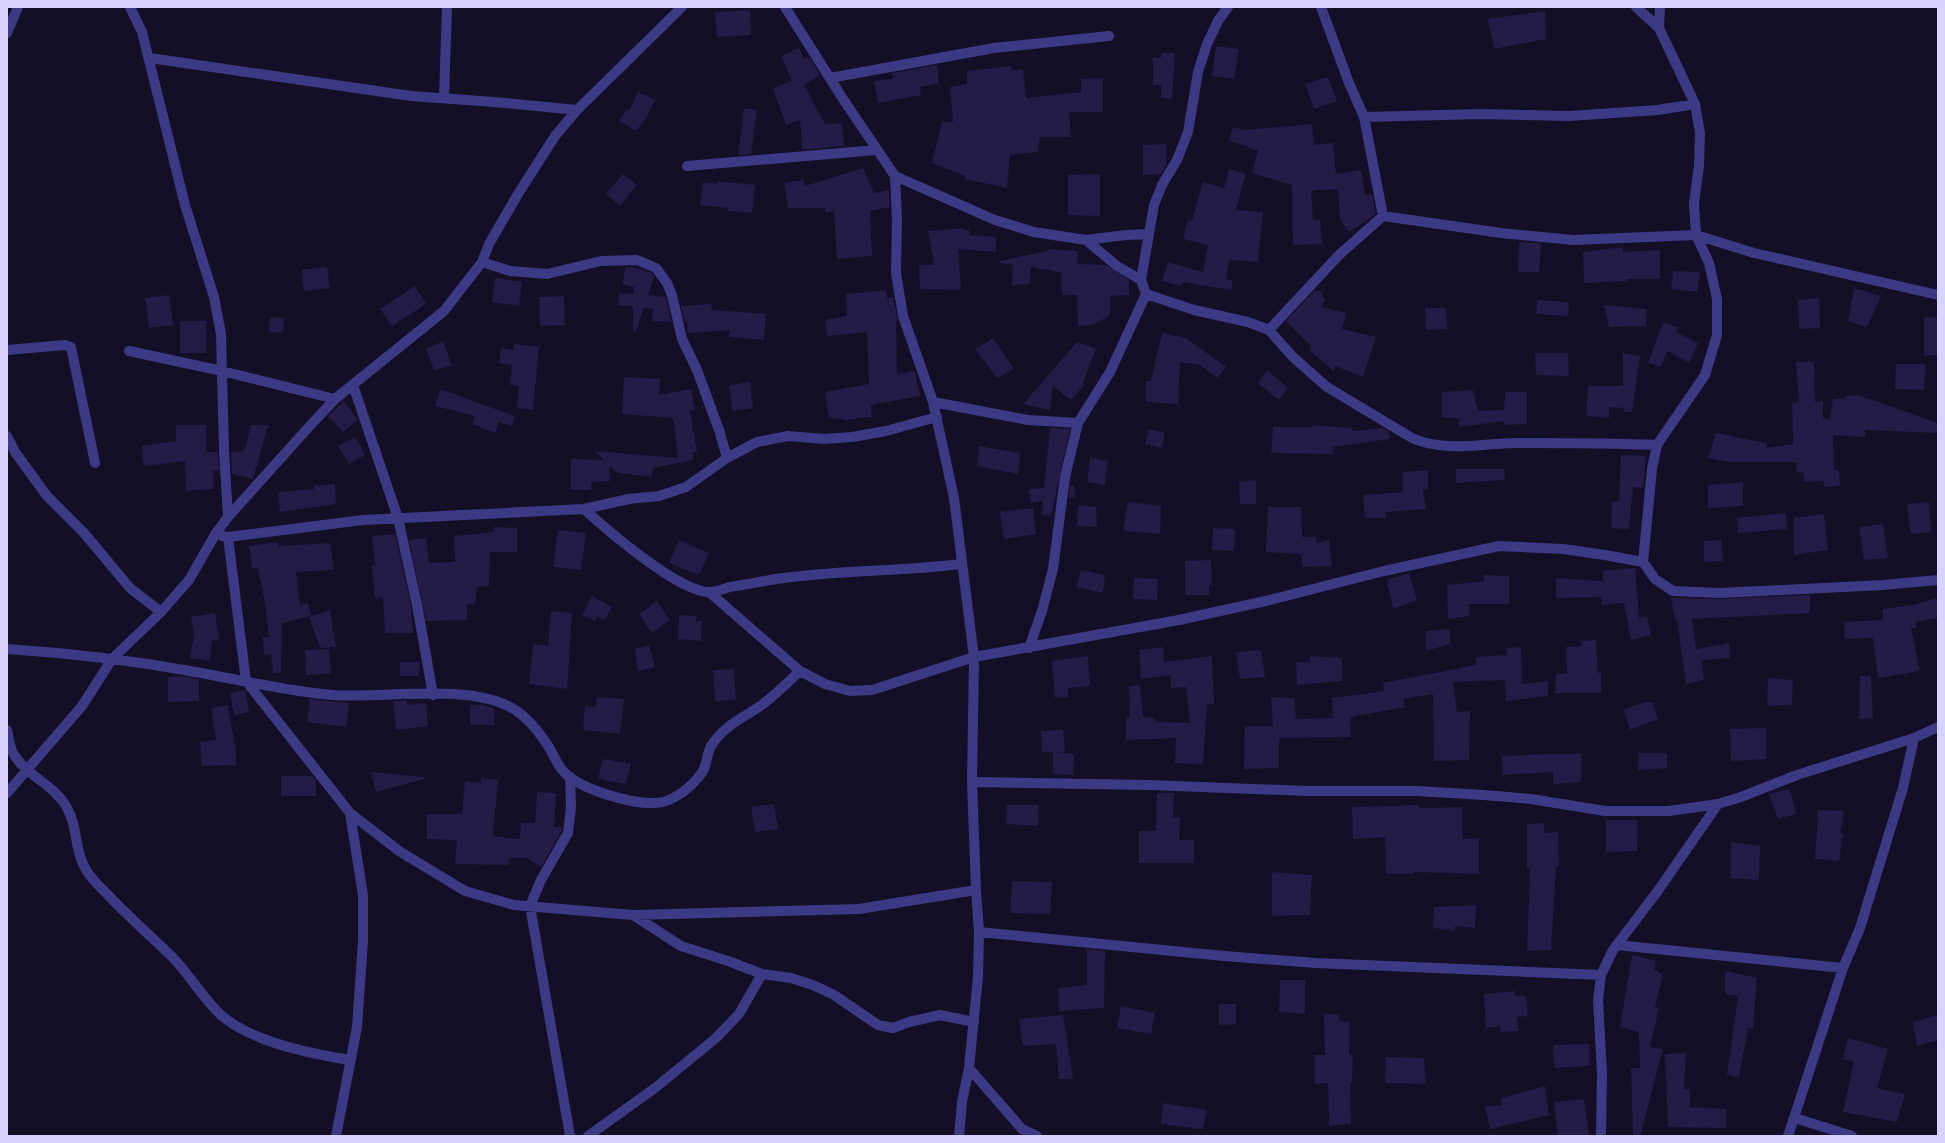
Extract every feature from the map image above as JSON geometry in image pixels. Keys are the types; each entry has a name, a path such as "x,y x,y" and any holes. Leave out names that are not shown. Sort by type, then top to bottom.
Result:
{"street":[{"path":"7,33 18,7"},
{"path":"130,7 142,32 150,58 185,205 214,297 220,334 228,517"},
{"path":"444,98 447,7"},
{"path":"7,792 26,768 82,706 112,659 160,612 189,580 216,533 228,517 335,400 444,311 482,262 489,244 518,194 555,136 577,110 682,7"},
{"path":"786,7 830,78 895,176 995,220 1034,232 1086,240 1149,234"},
{"path":"1028,648 1042,610 1053,569 1063,485 1078,423 1110,372 1146,294 1141,280 1154,205 1162,185 1177,160 1188,132 1198,72 1207,44 1218,21 1228,7"},
{"path":"1321,7 1349,82 1364,117 1383,216"},
{"path":"1636,7 1659,28 1695,104 1700,133 1699,166 1694,203 1696,235 1709,263 1717,299 1717,334 1705,375 1657,445 1652,469 1643,562 1655,579 1673,591 1720,593 1883,585 1938,580"},
{"path":"1659,28 1660,7"},
{"path":"830,78 994,48 1109,36"},
{"path":"150,58 411,96 577,110"},
{"path":"1364,117 1481,114 1569,116 1658,110 1695,104"},
{"path":"687,166 877,150"},
{"path":"895,176 897,220 896,273 903,316 934,402 954,498 974,657 972,782 976,890 980,932 974,1022 969,1068 962,1102 959,1136"},
{"path":"1269,330 1339,255 1383,216 1501,233 1573,240 1696,235 1754,253 1938,296"},
{"path":"1086,240 1117,266 1141,280"},
{"path":"482,262 510,271 548,274 601,261 637,260 656,268 667,283 672,295 682,339 697,370 719,430 727,458"},
{"path":"1146,294 1194,310 1248,322 1269,330 1293,357 1328,387 1412,438 1427,445 1454,447 1515,443 1657,445"},
{"path":"7,350 65,345 71,347 95,463"},
{"path":"129,351 222,371 335,400"},
{"path":"353,386 398,518 417,605 433,695"},
{"path":"934,402 1028,420 1078,423"},
{"path":"216,533 228,538 363,520 584,509 629,499 659,496 686,487 727,458 757,442 788,436 824,439 852,437 886,431 937,417"},
{"path":"7,436 15,452 47,496 80,529 130,588 160,612"},
{"path":"584,509 626,546 692,588 709,592 775,579 828,573 928,568 962,564"},
{"path":"228,538 246,681 350,813 398,851 465,890 514,906 530,906 633,915 859,909 976,890"},
{"path":"709,592 800,671 825,684 850,691 872,690 974,657 1179,620 1270,600 1384,571 1499,546 1605,554 1643,562"},
{"path":"7,649 112,659 275,687 333,695 473,695 510,707 529,721 548,746 563,772 582,786 619,798 656,803 673,798 686,790 704,770 710,746 728,727 764,704 800,671"},
{"path":"972,782 1469,794 1531,799 1605,811 1669,811 1718,804 1797,775 1914,738 1938,727"},
{"path":"7,730 12,751 19,762 52,790 66,805 75,825 79,853 84,867 126,915 168,953 199,992 221,1015 243,1030 277,1043 316,1055 351,1060"},
{"path":"1788,1136 1843,968 1860,928 1903,788 1914,738"},
{"path":"570,777 571,807 568,833 541,880 530,906 570,1136"},
{"path":"1601,1136 1602,1073 1598,1000 1601,975 1617,945 1657,892 1718,804"},
{"path":"336,1136 357,1027 364,921 363,895 350,813"},
{"path":"633,915 681,946 762,974 791,978 813,985 834,995 878,1025 893,1028 909,1022 940,1015 974,1022"},
{"path":"980,932 1224,956 1308,962 1601,975"},
{"path":"1617,945 1843,968"},
{"path":"588,1136 655,1088 716,1038 739,1014 762,974"},
{"path":"969,1068 1023,1133 1037,1136"},
{"path":"1795,1118 1852,1136"}],"building":[{"path":"750,10 751,35 717,37 715,12"},
{"path":"1545,11 1546,39 1494,49 1488,19"},
{"path":"1216,46 1239,49 1234,79 1212,76"},
{"path":"799,48 804,59 809,57 820,75 804,85 825,124 842,123 844,146 802,150 800,120 786,125 773,88 792,81 781,56"},
{"path":"1161,53 1175,53 1172,99 1161,98 1161,85 1153,85 1153,58 1161,58"},
{"path":"937,65 939,83 920,87 921,95 878,103 874,81 893,79 892,73"},
{"path":"1011,66 1011,71 1023,69 1026,98 1081,92 1081,79 1103,78 1103,112 1069,112 1071,137 1040,137 1038,152 1010,155 1007,188 965,179 965,176 932,163 942,122 953,122 950,87 967,84 967,71"},
{"path":"1328,77 1337,101 1314,109 1305,84"},
{"path":"638,92 655,100 646,118 636,131 619,121 627,109 629,111"},
{"path":"744,108 757,110 751,154 738,155"},
{"path":"1312,124 1314,145 1333,143 1336,174 1361,170 1365,195 1372,195 1376,214 1349,232 1340,219 1338,189 1320,190 1318,188 1319,190 1311,191 1313,220 1320,220 1322,244 1293,245 1292,185 1252,173 1258,151 1229,140 1233,127 1244,130"},
{"path":"1166,144 1166,165 1161,174 1143,175 1143,145"},
{"path":"863,168 874,193 889,190 890,207 870,211 872,256 837,259 834,211 826,213 825,208 788,208 784,183 804,180 805,186"},
{"path":"1229,169 1246,174 1236,210 1263,212 1258,262 1229,260 1226,279 1233,281 1231,290 1182,282 1181,286 1162,281 1168,262 1203,272 1208,245 1183,239 1188,220 1192,221 1203,182 1224,188"},
{"path":"623,174 637,185 620,206 606,194"},
{"path":"1100,174 1100,216 1068,215 1068,175"},
{"path":"717,181 755,185 752,213 728,211 728,208 700,205 703,182 717,184"},
{"path":"964,228 964,230 969,230 970,235 996,237 996,252 958,249 961,290 920,289 919,265 934,265 928,231"},
{"path":"1519,242 1541,243 1539,272 1518,272"},
{"path":"1622,247 1623,252 1660,250 1660,279 1627,279 1627,281 1584,283 1583,252"},
{"path":"1047,249 1078,251 1077,264 1106,265 1129,280 1129,295 1110,296 1110,315 1093,325 1078,326 1077,295 1062,295 1061,272 1030,267 1030,284 1012,285 1013,265 1000,263 1000,261 1047,251"},
{"path":"327,267 330,288 304,291 301,270"},
{"path":"626,267 632,267 652,273 654,277 648,295 666,297 671,322 652,321 653,309 644,308 636,332 633,331 633,307 618,305 619,293 634,294 634,287 622,284"},
{"path":"1673,271 1700,272 1697,292 1671,289"},
{"path":"495,278 522,282 519,306 492,302"},
{"path":"415,286 426,304 392,326 380,309"},
{"path":"1854,288 1881,296 1867,327 1848,321"},
{"path":"886,290 887,298 893,297 898,321 896,321 897,374 915,371 920,396 871,405 872,417 845,420 829,418 825,392 869,384 867,332 827,336 825,320 847,316 846,294"},
{"path":"1314,291 1320,291 1325,299 1321,307 1346,313 1342,329 1376,337 1363,377 1335,366 1334,371 1310,351 1311,346 1286,321"},
{"path":"169,295 173,325 149,328 145,298"},
{"path":"564,296 565,325 540,326 539,297"},
{"path":"1819,298 1820,328 1799,329 1798,300"},
{"path":"1537,300 1569,302 1568,316 1536,314"},
{"path":"711,304 712,310 766,314 764,340 729,337 730,330 688,333 687,323 685,322 681,306"},
{"path":"1604,305 1647,309 1646,326 1609,327"},
{"path":"1425,308 1446,308 1447,329 1426,330"},
{"path":"270,317 284,318 283,333 269,332"},
{"path":"1924,317 1938,318 1938,355 1924,356"},
{"path":"180,321 206,321 206,353 180,353"},
{"path":"1663,322 1678,327 1676,332 1698,343 1689,363 1668,351 1661,367 1648,363"},
{"path":"1162,333 1186,338 1226,367 1217,378 1200,365 1180,362 1178,404 1146,402 1146,381 1151,381"},
{"path":"993,338 1014,369 997,378 975,349"},
{"path":"443,341 452,366 434,370 426,349"},
{"path":"1077,342 1096,349 1083,382 1085,384 1071,400 1053,386 1050,410 1023,404"},
{"path":"514,344 539,347 533,410 517,408 519,386 510,385 512,365 499,363 501,348 513,350"},
{"path":"1535,353 1568,353 1569,376 1536,375"},
{"path":"1623,353 1640,356 1632,412 1624,412 1624,408 1609,407 1609,418 1586,416 1588,386 1623,386"},
{"path":"1796,362 1814,362 1815,402 1823,401 1823,418 1830,419 1833,399 1858,395 1938,423 1938,433 1865,430 1865,437 1833,435 1834,470 1839,470 1840,486 1824,487 1824,481 1804,482 1804,473 1797,472 1796,462 1730,462 1708,458 1716,433 1766,443 1767,448 1793,444 1792,403 1799,402"},
{"path":"1896,364 1926,364 1924,390 1895,389"},
{"path":"1267,370 1288,388 1279,400 1258,383"},
{"path":"624,377 660,379 659,395 691,389 695,410 690,411 697,452 693,452 693,460 653,468 652,477 618,473 609,466 610,481 591,482 591,490 571,490 571,459 604,460 594,451 678,458 673,418 622,414"},
{"path":"750,382 753,408 732,411 729,385"},
{"path":"440,389 515,416 512,426 499,422 495,433 472,424 475,416 435,406"},
{"path":"1473,390 1478,411 1504,410 1505,392 1527,392 1527,424 1504,425 1504,421 1459,427 1459,419 1442,417 1442,392"},
{"path":"344,401 358,420 343,432 328,416"},
{"path":"176,425 206,425 206,452 218,452 219,471 213,470 214,489 186,491 185,461 144,466 141,446 176,441"},
{"path":"251,425 268,425 253,479 232,474 231,452 244,451"},
{"path":"1311,425 1352,428 1352,431 1382,428 1389,432 1390,439 1333,447 1333,454 1271,453 1273,427 1314,427"},
{"path":"1050,428 1070,429 1051,516 1042,514 1043,501 1031,503 1029,489 1044,488"},
{"path":"1149,429 1165,433 1162,448 1145,444"},
{"path":"355,437 365,455 349,464 338,446"},
{"path":"979,446 1020,453 1018,474 977,466"},
{"path":"1621,455 1646,456 1643,488 1633,487 1629,529 1611,528 1612,502 1619,501"},
{"path":"1090,458 1108,461 1105,485 1087,482"},
{"path":"1456,469 1504,469 1505,480 1456,483"},
{"path":"1428,470 1428,489 1423,489 1426,509 1385,512 1386,518 1365,518 1363,495 1403,492 1402,472"},
{"path":"1256,480 1256,504 1240,504 1239,482"},
{"path":"1743,482 1743,506 1708,508 1708,485"},
{"path":"335,484 336,504 280,512 278,492 314,489 314,486"},
{"path":"1070,486 1074,486 1075,497 1069,498"},
{"path":"1128,502 1161,506 1160,534 1123,531"},
{"path":"1929,502 1931,532 1911,534 1907,504"},
{"path":"1078,505 1096,507 1097,527 1077,526"},
{"path":"1268,507 1301,507 1302,537 1316,537 1316,543 1329,540 1332,566 1302,567 1301,554 1266,552"},
{"path":"1033,508 1036,534 1004,539 1000,512"},
{"path":"1786,513 1787,529 1738,533 1737,518"},
{"path":"1824,514 1828,550 1794,555 1794,518"},
{"path":"1883,524 1888,558 1864,560 1859,527"},
{"path":"494,527 517,528 517,552 490,552 489,586 477,587 475,605 467,604 467,620 426,621 409,540 426,538 429,563 455,562 454,536 494,532"},
{"path":"1213,528 1235,529 1234,551 1212,550"},
{"path":"558,530 586,533 581,570 553,567"},
{"path":"395,534 411,606 413,633 385,633 383,597 375,598 372,565 375,565 372,536"},
{"path":"679,540 709,553 699,575 669,563"},
{"path":"1721,540 1723,561 1704,562 1704,541"},
{"path":"278,542 279,546 330,543 334,570 296,572 300,605 308,603 311,616 282,623 281,673 273,673 271,654 264,655 263,637 269,637 265,603 258,568 252,568 249,546"},
{"path":"1211,560 1212,585 1209,585 1209,595 1185,595 1185,561"},
{"path":"1635,568 1639,618 1647,616 1651,635 1631,640 1624,603 1602,605 1602,597 1556,598 1556,578 1603,581 1603,571"},
{"path":"1081,570 1105,575 1103,593 1076,587"},
{"path":"1409,573 1417,600 1393,609 1387,580"},
{"path":"1483,575 1509,576 1509,604 1469,604 1470,616 1448,619 1447,585 1484,581"},
{"path":"1134,578 1158,579 1157,600 1133,599"},
{"path":"1810,595 1810,613 1692,619 1696,649 1729,643 1730,658 1701,660 1704,680 1686,684 1677,620 1675,620 1671,598 1720,599"},
{"path":"592,596 612,607 605,620 597,616 595,621 582,615"},
{"path":"1938,598 1938,618 1916,622 1916,628 1911,628 1920,671 1878,678 1873,638 1845,639 1844,622 1883,620 1883,609 1919,604"},
{"path":"657,601 670,620 652,633 639,614"},
{"path":"330,610 336,647 320,648 309,617"},
{"path":"551,611 572,613 567,689 529,684 533,644 548,646"},
{"path":"215,613 219,640 212,641 210,661 190,658 194,635 191,617"},
{"path":"679,615 696,616 696,621 702,621 701,641 678,639"},
{"path":"1450,629 1450,644 1426,651 1426,631"},
{"path":"1596,640 1598,673 1601,673 1601,693 1555,693 1556,674 1567,674 1566,647 1582,646 1581,641"},
{"path":"649,645 655,667 638,671 635,649"},
{"path":"1163,647 1164,662 1212,656 1214,704 1207,704 1203,764 1175,763 1176,738 1126,740 1126,717 1130,717 1129,686 1140,685 1143,717 1155,718 1155,722 1190,723 1186,687 1171,688 1171,675 1141,679 1139,650"},
{"path":"1521,647 1522,684 1548,681 1548,696 1506,701 1505,680 1453,682 1457,712 1470,711 1469,760 1434,761 1433,694 1403,699 1405,707 1351,717 1350,737 1279,738 1279,768 1244,769 1245,726 1273,726 1271,697 1294,698 1296,719 1333,718 1332,698 1384,691 1383,683 1476,665 1476,657 1507,655 1506,648"},
{"path":"329,649 331,674 306,675 305,650"},
{"path":"1261,650 1265,677 1240,679 1236,652"},
{"path":"1088,656 1090,686 1068,688 1068,697 1055,698 1052,661"},
{"path":"1310,656 1342,658 1342,681 1297,685 1296,662 1310,662"},
{"path":"400,662 420,662 419,676 400,676"},
{"path":"734,669 736,700 715,701 713,670"},
{"path":"180,676 199,679 199,701 168,702 168,677"},
{"path":"1860,676 1871,676 1873,718 1859,719"},
{"path":"1768,678 1793,680 1792,705 1767,706"},
{"path":"245,690 249,712 234,715 230,693"},
{"path":"597,697 624,699 620,734 583,730 585,706 596,707"},
{"path":"310,699 349,703 346,727 307,722"},
{"path":"407,700 407,705 426,703 428,726 396,730 393,701"},
{"path":"1646,702 1652,702 1658,719 1630,730 1624,709"},
{"path":"228,705 236,752 236,765 202,766 200,742 216,740 211,708"},
{"path":"470,705 483,705 494,708 494,725 470,725"},
{"path":"1766,728 1766,759 1731,761 1730,729"},
{"path":"1063,730 1065,752 1057,752 1074,754 1073,775 1053,774 1053,752 1042,752 1041,731"},
{"path":"1639,753 1667,753 1667,768 1638,770"},
{"path":"1582,754 1581,782 1553,784 1553,772 1503,775 1502,756"},
{"path":"603,759 631,764 626,784 598,779"},
{"path":"371,772 424,777 424,779 376,792"},
{"path":"281,776 312,776 316,780 316,796 281,796"},
{"path":"481,778 498,780 493,836 520,839 521,823 535,823 537,792 556,793 554,827 562,827 562,831 541,867 527,858 509,858 509,865 455,864 457,840 427,839 427,814 462,814 465,781 481,783"},
{"path":"1790,789 1796,814 1778,819 1769,794"},
{"path":"1157,793 1174,793 1173,817 1180,817 1179,840 1194,840 1194,863 1139,863 1139,831 1156,831"},
{"path":"774,804 778,829 755,832 751,807"},
{"path":"1007,805 1039,805 1038,826 1006,824"},
{"path":"1419,805 1419,808 1462,807 1462,839 1479,838 1479,874 1414,872 1414,874 1386,874 1385,837 1353,839 1352,807"},
{"path":"1818,810 1844,811 1840,833 1843,833 1839,861 1815,859"},
{"path":"1606,820 1638,820 1637,851 1606,852"},
{"path":"1544,823 1544,833 1558,832 1559,866 1556,866 1551,950 1527,951 1530,868 1527,868 1527,824"},
{"path":"1731,842 1760,846 1759,880 1730,878"},
{"path":"1272,872 1312,875 1310,915 1272,916"},
{"path":"1012,881 1052,882 1050,914 1010,913"},
{"path":"1476,905 1475,928 1455,926 1455,931 1433,928 1434,907"},
{"path":"1087,949 1105,951 1104,1008 1059,1011 1058,988 1087,985"},
{"path":"1632,955 1656,961 1654,970 1663,974 1655,1008 1659,1008 1650,1047 1663,1049 1640,1136 1633,1136 1631,1068 1640,1068 1639,1032 1620,1027"},
{"path":"1725,971 1757,978 1753,1029 1748,1028 1739,1077 1727,1075 1738,996 1725,994"},
{"path":"1280,980 1305,980 1305,1014 1279,1012"},
{"path":"1515,991 1515,996 1526,996 1528,1016 1517,1017 1519,1031 1501,1032 1500,1026 1486,1028 1484,994"},
{"path":"1219,1004 1236,1004 1236,1024 1219,1025"},
{"path":"1121,1006 1155,1013 1151,1034 1117,1028"},
{"path":"1324,1014 1339,1014 1339,1021 1350,1022 1349,1055 1353,1055 1352,1082 1350,1083 1351,1124 1329,1126 1328,1083 1315,1084 1314,1055 1325,1055"},
{"path":"1063,1015 1073,1079 1059,1079 1056,1044 1023,1046 1019,1019"},
{"path":"1938,1015 1938,1040 1917,1046 1913,1022"},
{"path":"1848,1038 1888,1049 1877,1088 1905,1094 1897,1122 1843,1112 1854,1062 1843,1059"},
{"path":"1590,1044 1589,1066 1554,1068 1553,1045"},
{"path":"1686,1053 1684,1089 1690,1089 1690,1107 1726,1109 1726,1128 1668,1127 1665,1054"},
{"path":"1386,1057 1424,1058 1426,1084 1385,1083"},
{"path":"1545,1086 1549,1115 1490,1129 1485,1106 1502,1106 1501,1098"},
{"path":"1584,1099 1589,1136 1558,1136 1554,1102"},
{"path":"1163,1103 1207,1110 1203,1129 1161,1124"}]}
